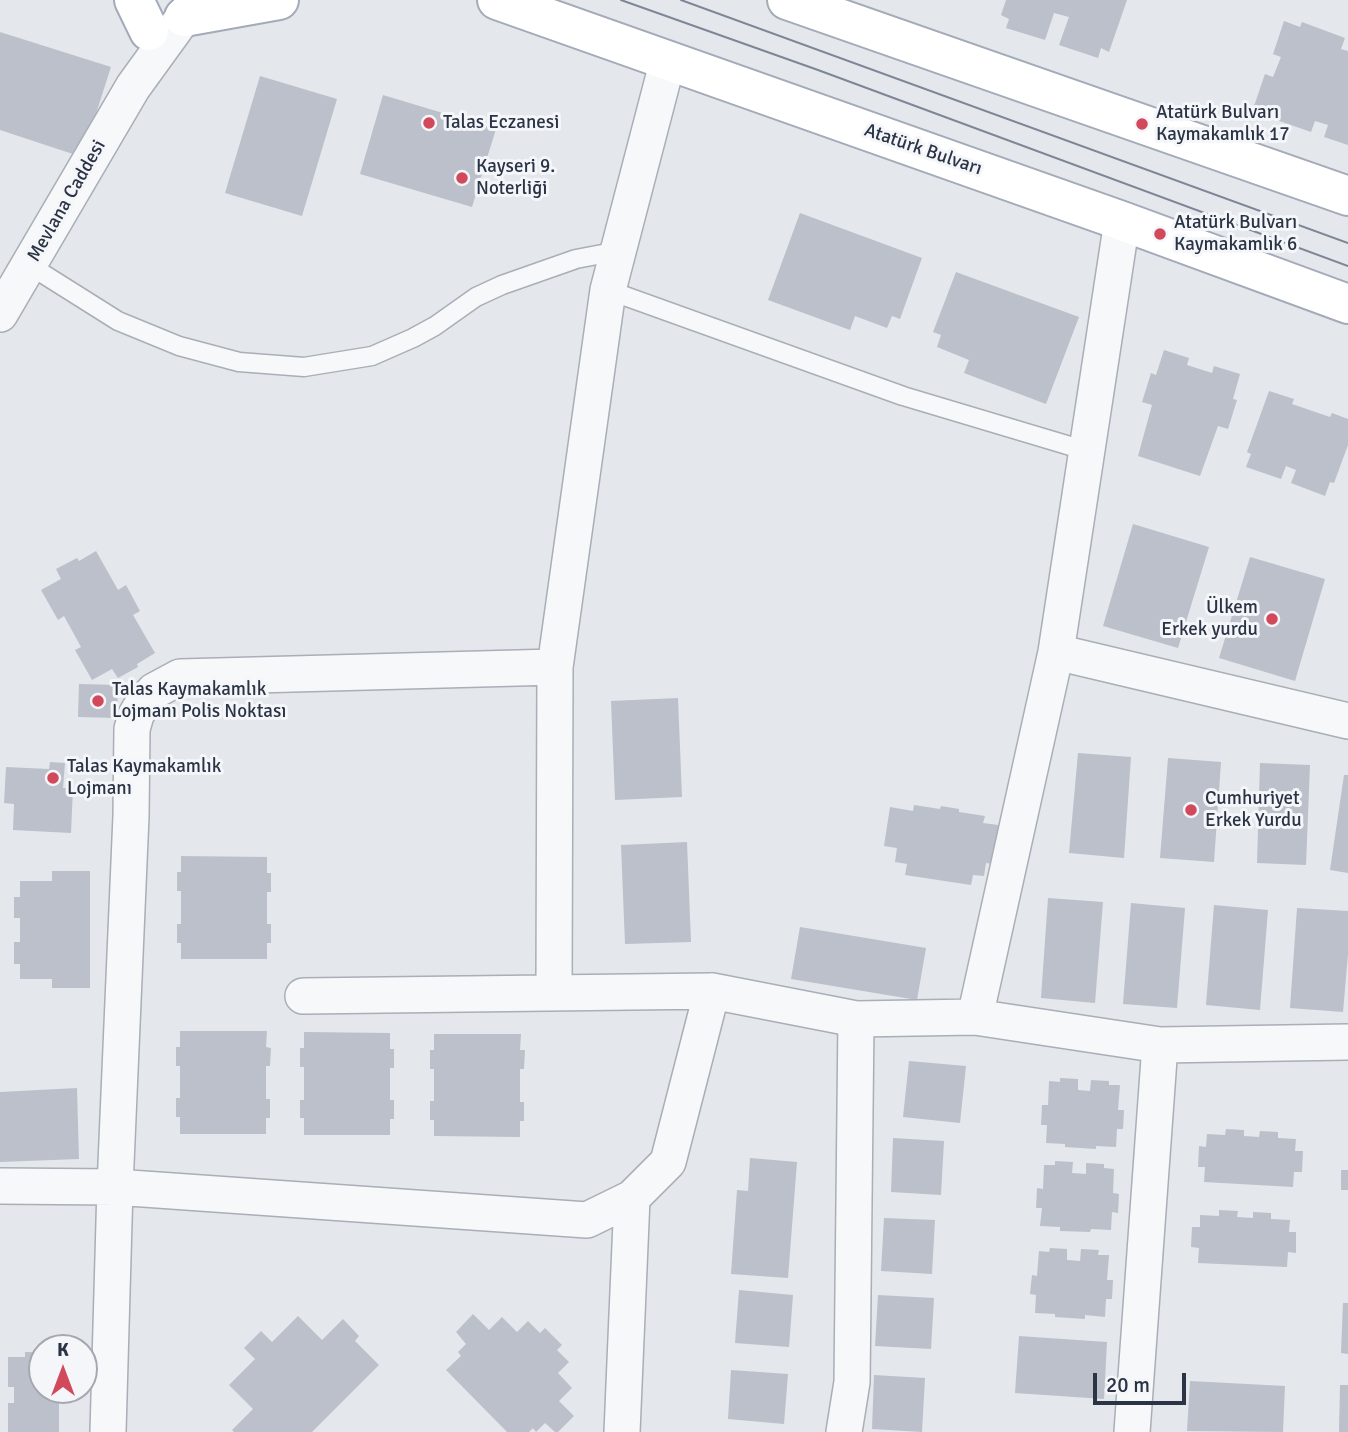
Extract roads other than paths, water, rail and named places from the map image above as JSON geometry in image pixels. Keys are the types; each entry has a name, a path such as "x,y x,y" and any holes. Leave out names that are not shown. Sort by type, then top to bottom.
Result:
{"main road":[{"path":"164,10 279,0"},
{"name":"Atatürk Bulvarı","path":"497,0 1122,220 1348,304"},
{"path":"787,0 1348,196"}],"street":[{"name":"Mevlana Caddesi","path":"0,314 133,87 164,10"},
{"path":"554,992 555,667 608,290 668,60"},
{"path":"975,1017 1056,652 1122,220"},
{"path":"1056,652 1348,721"},
{"path":"108,1432 132,729 142,703 154,691 180,677 555,667"},
{"path":"0,1186 115,1187 587,1220 632,1198 668,1162 712,991"},
{"path":"303,996 712,991 856,1019 975,1017 1160,1045 1348,1042"},
{"path":"844,1432 852,1382 856,1019"},
{"path":"1132,1432 1160,1045"},
{"path":"622,1432 632,1198"}],"lane":[{"path":"29,265 118,321 179,346 239,362 304,368 372,356 424,332 476,297 502,285 576,259 618,251"},
{"path":"608,290 903,396 1087,451"}],"tram line":[{"path":"621,0 1348,266"},
{"path":"681,0 1348,243"}],"place":[{"name":"Talas Eczanesi","path":"429,123"},
{"name":"Atatürk Bulvarı Kaymakamlık 17","path":"1142,124"},
{"name":"Kayseri 9. Noterliği","path":"462,178"},
{"name":"Atatürk Bulvarı Kaymakamlık 6","path":"1160,234"},
{"name":"Ülkem Erkek yurdu","path":"1272,619"},
{"name":"Talas Kaymakamlık Lojmanı Polis Noktası","path":"98,701"},
{"name":"Talas Kaymakamlık Lojmanı","path":"53,778"},
{"name":"Cumhuriyet Erkek Yurdu","path":"1191,810"}]}
